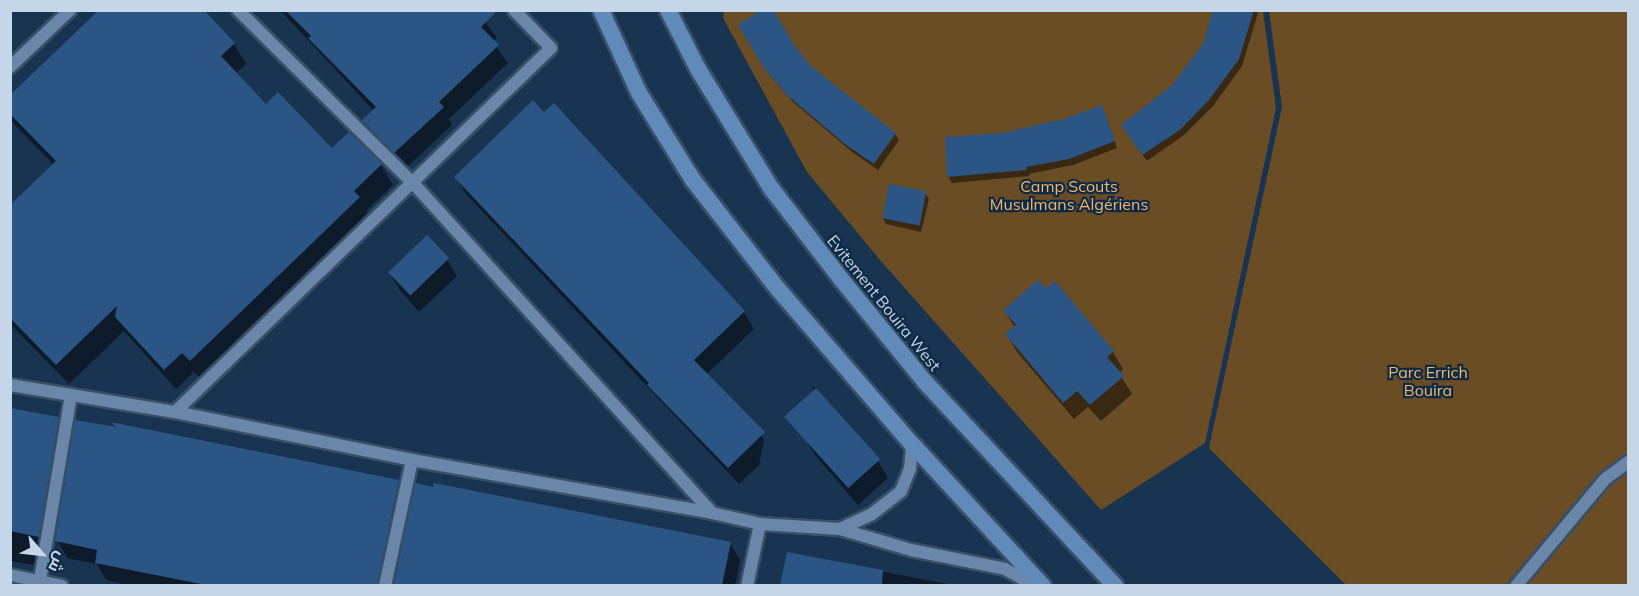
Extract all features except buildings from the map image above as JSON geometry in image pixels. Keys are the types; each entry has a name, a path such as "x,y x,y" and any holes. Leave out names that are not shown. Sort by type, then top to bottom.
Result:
{"highway":[{"path":"600,10 639,93 693,180 778,289 912,444 1043,585"},
{"name":"Evitement Bouira West","path":"668,10 698,69 771,188 841,279 925,382 1115,585"}],"street":[{"path":"10,67 70,10"},
{"path":"238,10 413,183 712,513"},
{"path":"175,412 551,48 514,10"},
{"path":"10,385 175,412 412,460 712,513 760,524 840,529 911,550 1005,569 1036,585"},
{"path":"40,583 70,395"},
{"path":"840,529 872,514 901,491 910,469 912,444"},
{"path":"385,585 412,460"},
{"path":"1516,585 1605,479 1629,462"},
{"path":"747,585 760,524"},
{"path":"10,575 40,583 62,585"}],"green space":[{"name":"Camp Scouts Musulmans Algériens","path":"724,10 1263,11 1276,108 1205,443 1101,510 880,260 807,172 723,18"},
{"name":"Parc Errich Bouira","path":"1269,11 1628,11 1628,585 1346,585 1209,448 1282,107"}]}
